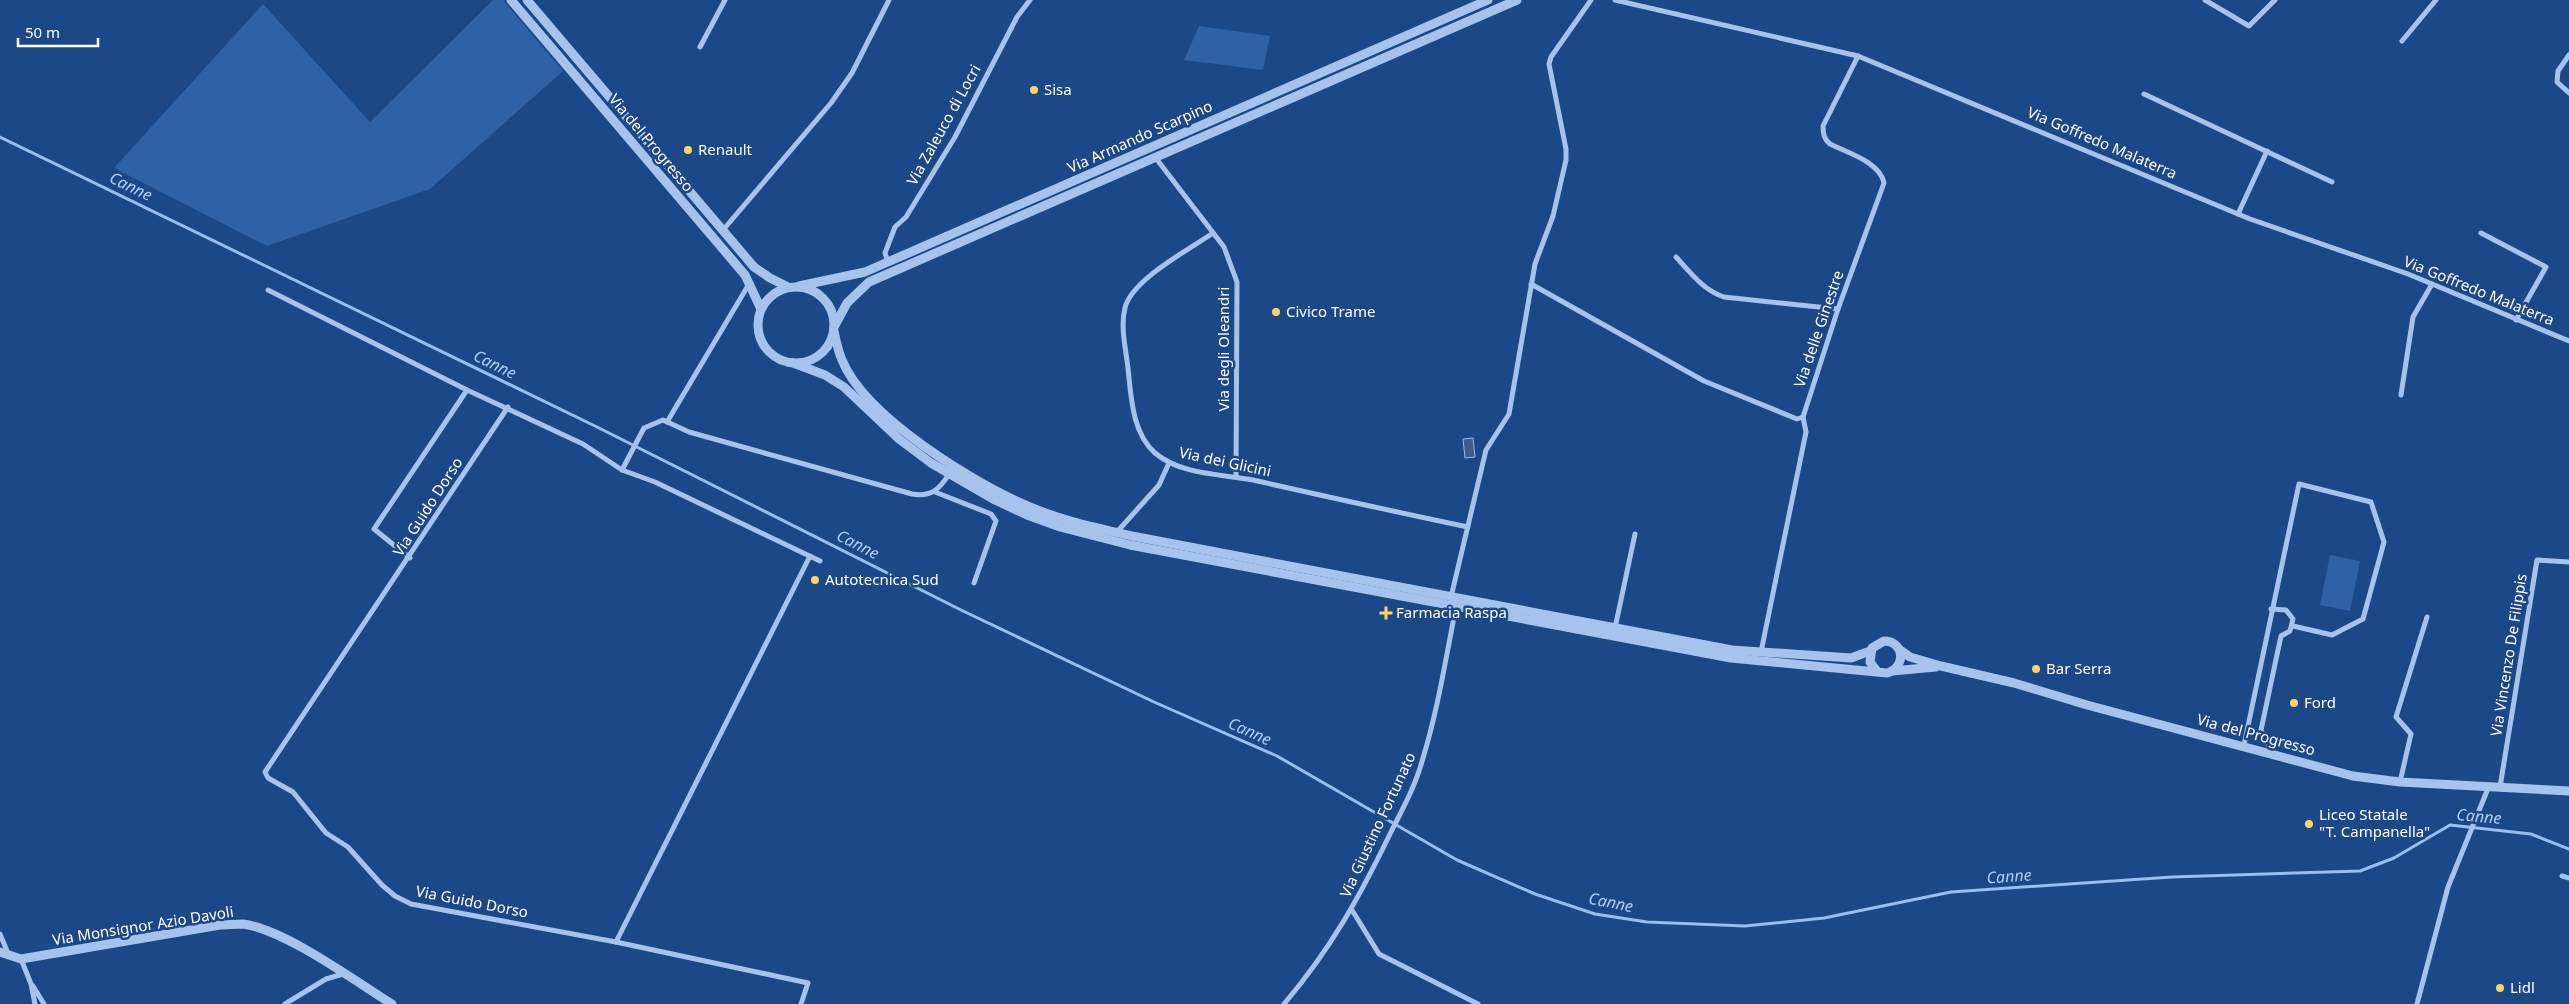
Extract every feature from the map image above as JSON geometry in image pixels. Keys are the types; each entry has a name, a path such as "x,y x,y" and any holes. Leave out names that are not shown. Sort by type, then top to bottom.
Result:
{"street":[{"name":"Via del Progresso","path":"511,0 745,275 761,309"},
{"name":"Via del Progresso","path":"527,0 754,267 788,287"},
{"path":"700,47 726,0"},
{"path":"723,230 831,104 852,73 889,0"},
{"name":"Via Zaleuco di Locri","path":"888,262 885,253 895,227 906,217 955,137 1017,17 1030,0"},
{"name":"Via Armando Scarpino","path":"799,286 865,272 1488,0"},
{"name":"Via Armando Scarpino","path":"834,329 847,303 869,282 1517,0"},
{"path":"1451,597 1486,450 1509,414 1535,264 1553,216 1566,160 1566,149 1549,64 1551,56 1591,0"},
{"name":"Via Goffredo Malaterra","path":"1615,0 1858,56 2238,214 2432,284 2569,341"},
{"path":"2205,0 2250,26 2275,0"},
{"path":"2402,41 2436,0"},
{"path":"2569,55 2558,71 2557,82 2569,93"},
{"name":"Via delle Ginestre","path":"1761,652 1806,432 1803,417 1838,309 1884,183 1883,176 1874,167 1830,144 1825,139 1823,132 1824,126 1858,56"},
{"path":"2144,94 2332,182"},
{"path":"2238,214 2267,152"},
{"name":"Via degli Oleandri","path":"1154,157 1224,247 1237,282 1236,477"},
{"name":"Via dei Glicini","path":"1213,233 1145,280 1134,291 1125,307 1124,324 1132,402 1138,428 1147,444 1169,463 1186,468 1468,527"},
{"path":"2481,233 2546,267 2516,320"},
{"path":"1676,257 1700,283 1714,293 1724,297 1838,309"},
{"path":"667,422 749,284"},
{"path":"1531,284 1704,382 1797,419 1803,417"},
{"path":"2401,395 2413,317 2432,284"},
{"path":"1870,652 1851,658 1732,650 1116,532 1063,519 1030,507 966,475 936,456 905,432 871,401 853,380 842,361 834,329 833,315 828,304 810,289 799,286 788,287 772,295 761,309 757,321 762,345 770,354 781,360 825,375 844,387 899,439 949,474 1027,515 1094,536 1456,607 1731,658 1876,670 1884,673 1941,666"},
{"path":"268,290 467,390 583,444 622,470 655,482 820,561"},
{"path":"793,363 815,358 827,346 834,329"},
{"path":"410,558 374,529 467,390"},
{"name":"Via Guido Dorso","path":"508,408 410,558 265,772 268,778 293,792 326,833 348,847 395,896 411,904 616,942 808,983 801,1004"},
{"path":"622,470 644,428 663,420 689,432 912,494 925,496 935,492 949,474"},
{"path":"1116,532 1159,485 1169,463"},
{"path":"2244,745 2271,609 2299,484 2371,502 2384,542 2363,619 2332,635 2293,626"},
{"path":"935,492 991,514 996,522 974,583"},
{"path":"1615,628 1636,534"},
{"path":"616,942 810,556"},
{"name":"Via Vincenzo De Filippis","path":"2500,787 2537,560 2569,562"},
{"name":"Via Giustino Fortunato","path":"1284,1004 1330,944 1352,910 1411,791 1423,760 1436,709 1456,607"},
{"path":"2271,609 2286,610 2293,619 2293,626 2290,631 2281,636 2261,730 2272,753"},
{"path":"2400,782 2411,734 2396,716 2428,617"},
{"path":"1876,670 1870,662 1870,652 1874,645 1884,641 1895,644 1900,650 1899,665 1891,672"},
{"name":"Via del Progresso","path":"1900,650 1910,657 1941,666 2014,683 2087,705 2244,745 2353,776 2400,782 2569,791"},
{"path":"2417,1004 2448,887 2489,786"},
{"path":"2562,876 2569,878"},
{"path":"1352,910 1379,954 1478,1004"},
{"name":"Via Monsignor Azio Davoli","path":"4,954 21,959 220,925 243,924 265,930 296,944 392,1004"},
{"path":"0,934 4,954"},
{"path":"21,959 32,984 44,1004"},
{"path":"285,1004 320,982 343,974"},
{"path":"32,984 35,1004"}],"shaded area":[{"path":"493,0 503,0 563,71 430,189 267,246 114,168 263,4 370,122"},
{"path":"1199,26 1270,36 1263,70 1184,60"},
{"path":"1473,438 1475,457 1465,458 1463,439"},
{"path":"2330,555 2360,561 2350,611 2320,605"}],"waterway":[{"name":"Canne","path":"0,137 597,427 963,611 1154,702 1277,756 1457,860 1535,894 1595,914 1647,922 1745,926 1824,918 1951,892 2172,877 2360,871 2394,858 2450,825 2531,834 2569,849"}],"place":[{"name":"Sisa","path":"1034,90"},
{"name":"Renault","path":"688,150"},
{"name":"Civico Trame","path":"1276,312"},
{"name":"Autotecnica Sud","path":"815,580"},
{"name":"Farmacia Raspa","path":"1386,613"},
{"name":"Bar Serra","path":"2036,669"},
{"name":"Ford","path":"2294,703"},
{"name":"Liceo Statale \"T. Campanella\"","path":"2309,824"},
{"name":"Lidl","path":"2500,988"}]}
